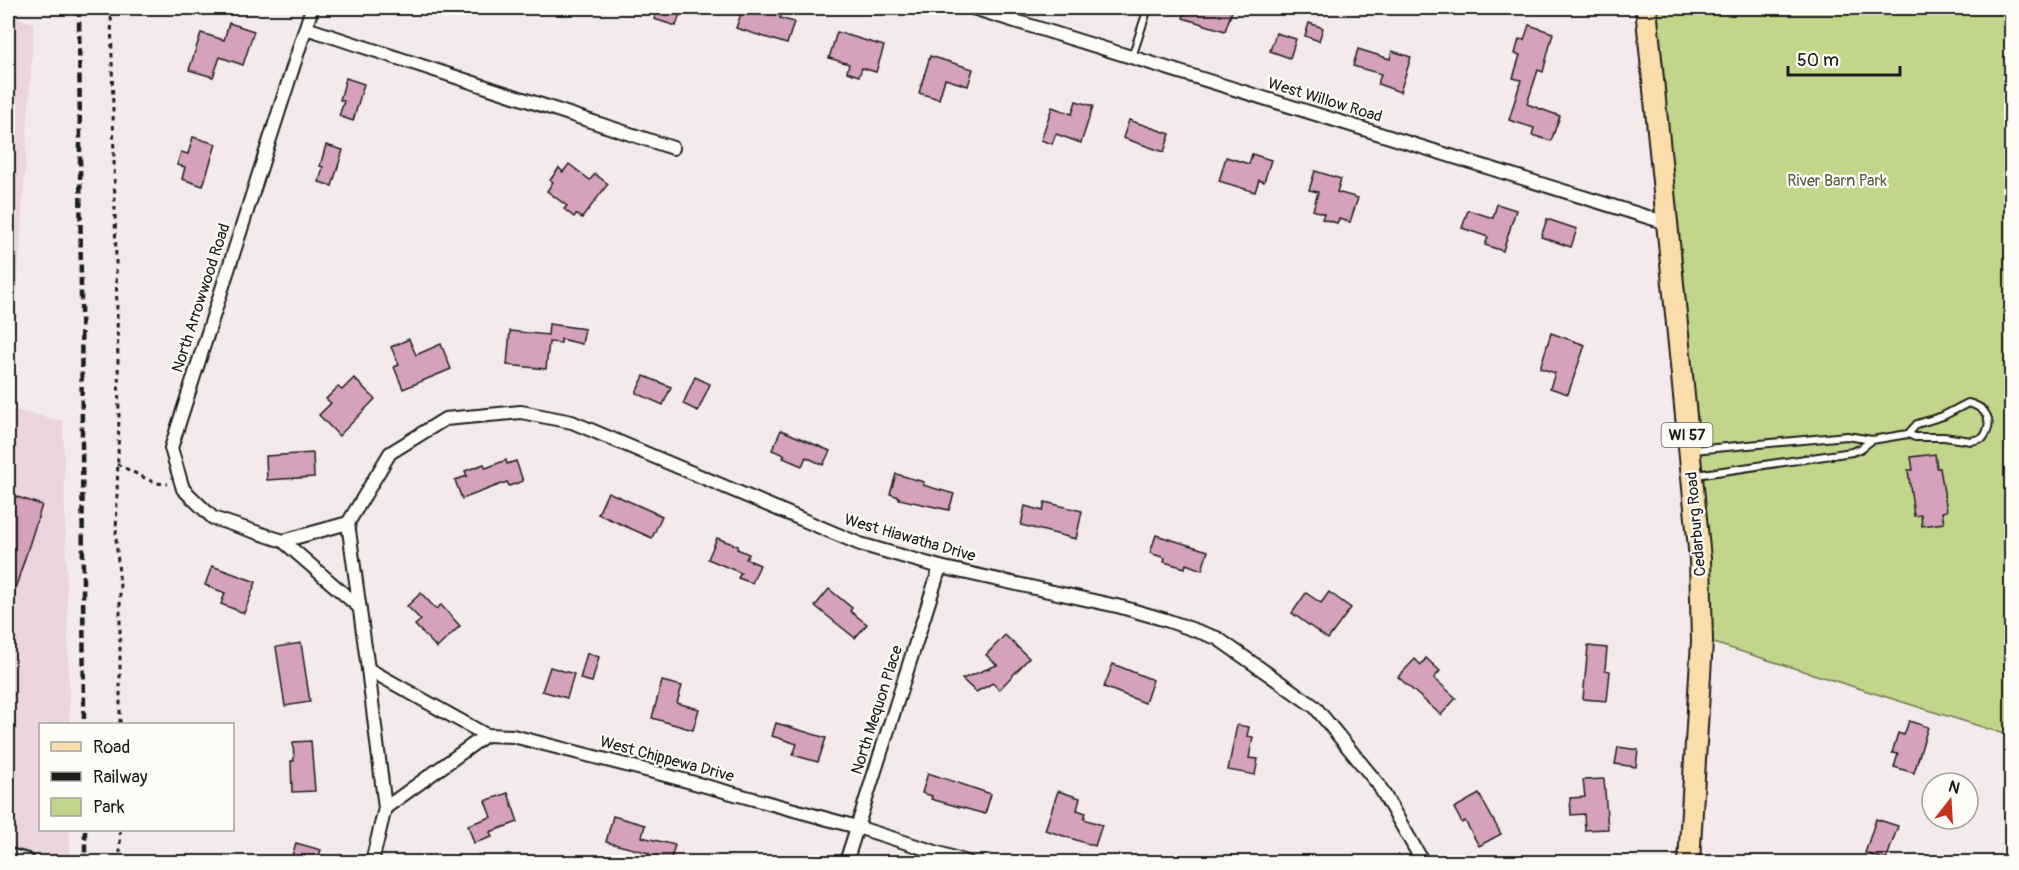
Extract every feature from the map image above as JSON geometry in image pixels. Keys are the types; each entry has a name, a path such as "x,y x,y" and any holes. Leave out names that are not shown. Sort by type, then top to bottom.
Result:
{"main road":[{"name":"Cedarburg Road","path":"1646,8 1700,559 1702,641 1689,862"}],"street":[{"name":"North Arrowwood Road","path":"284,541 213,518 183,489 171,448 312,8"},
{"name":"West Willow Road","path":"973,8 1667,224"},
{"path":"306,28 673,148"},
{"name":"West Hiawatha Drive","path":"348,523 390,453 445,419 521,412 572,422 860,544 940,567 1120,607 1166,620 1217,639 1315,707 1378,784 1423,862"},
{"path":"284,541 348,523 385,808 372,862"},
{"path":"284,541 360,608"},
{"name":"North Mequon Place","path":"846,862 940,567"},
{"name":"West Chippewa Drive","path":"368,669 486,735 513,736 665,775 857,827 967,862"},
{"path":"385,808 486,735"},
{"path":"8,857 26,862"}],"lane":[{"path":"1132,57 1148,8"},
{"path":"1689,450 1847,436 1872,440 1908,434 1929,438 1944,437 1962,441 1978,441 1986,433 1989,420 1982,408 1968,403 1943,416 1917,423 1908,434"},
{"path":"1692,475 1852,452 1872,440"}],"path":[{"path":"111,8 119,390 116,538 120,587 120,723"},
{"path":"117,464 155,483"},
{"path":"120,831 120,862"}],"shaded area":[{"path":"8,15 34,23 10,409 63,421 70,723 39,723 39,831 70,831 70,862 57,862 8,846"}],"green space":[{"name":"River Barn Park","path":"1646,8 2011,8 2011,736 1702,641"}],"building":[{"path":"658,8 682,8 676,26 654,19"},
{"path":"743,8 757,11 758,8 762,8 782,14 780,18 794,22 787,44 736,28"},
{"path":"1186,8 1221,8 1232,11 1225,31 1183,18"},
{"path":"229,23 254,31 243,65 220,57 213,77 189,70 201,33 224,40"},
{"path":"1309,23 1323,28 1319,41 1305,36"},
{"path":"1529,25 1553,33 1543,72 1538,70 1527,104 1560,116 1551,141 1532,135 1534,128 1509,120 1521,80 1513,78 1520,55 1515,54 1519,39 1524,40"},
{"path":"837,32 884,46 876,72 862,68 859,76 847,72 849,64 829,58"},
{"path":"1276,33 1296,39 1290,58 1270,51"},
{"path":"1358,49 1390,59 1392,51 1411,57 1400,92 1378,84 1381,74 1353,66"},
{"path":"930,56 973,69 968,86 945,79 939,99 919,93"},
{"path":"346,78 364,84 353,121 339,116 344,101 340,100"},
{"path":"1076,101 1093,106 1081,143 1056,134 1052,144 1041,140 1052,107 1072,114"},
{"path":"1129,120 1170,134 1164,152 1123,138"},
{"path":"193,137 216,144 203,186 182,179 185,167 177,165 181,152 188,154"},
{"path":"326,145 343,150 332,186 319,182 323,167 320,166"},
{"path":"1252,154 1271,160 1264,182 1259,180 1255,192 1219,181 1226,157 1249,164"},
{"path":"569,164 590,180 595,174 608,184 582,218 576,214 574,217 564,209 567,206 547,191 553,182 550,180 559,168 563,172"},
{"path":"1315,171 1341,179 1337,192 1358,198 1350,222 1339,219 1337,223 1322,219 1324,214 1313,210 1318,192 1309,190"},
{"path":"1497,204 1516,210 1503,251 1485,245 1488,237 1462,228 1468,210 1493,218"},
{"path":"1547,219 1577,229 1571,247 1541,237"},
{"path":"549,324 585,329 582,344 561,339 561,343 549,342 546,369 507,365 510,331 548,335"},
{"path":"1551,333 1585,345 1568,394 1550,388 1555,373 1540,368"},
{"path":"409,339 416,355 441,344 451,369 403,389 394,367 399,365 391,347"},
{"path":"644,376 671,387 663,405 636,393"},
{"path":"695,377 710,384 698,411 683,404"},
{"path":"354,378 375,399 339,436 319,415 331,403 326,399 338,387 342,390"},
{"path":"781,430 830,451 823,465 806,457 802,466 783,458 785,455 772,450"},
{"path":"313,453 314,477 267,480 266,456"},
{"path":"1935,454 1937,468 1940,468 1947,511 1942,512 1944,523 1922,526 1921,515 1914,516 1908,470 1913,470 1911,457"},
{"path":"506,460 507,464 516,461 523,481 509,486 507,482 462,499 455,480 467,476 465,471 484,464 486,468"},
{"path":"896,474 954,494 949,510 899,499 890,494"},
{"path":"608,492 662,516 652,538 598,514"},
{"path":"8,494 42,505 10,605 8,604"},
{"path":"1045,502 1082,511 1076,539 1021,525 1025,506 1043,511"},
{"path":"1156,535 1208,551 1202,570 1186,564 1185,568 1164,562 1165,558 1150,553"},
{"path":"717,538 738,546 737,549 749,554 746,559 760,565 752,583 738,578 741,573 708,559"},
{"path":"212,566 256,582 244,613 221,604 225,593 205,585"},
{"path":"829,589 852,608 850,611 867,624 855,638 815,606"},
{"path":"1329,592 1351,608 1328,639 1292,613 1306,593 1321,603"},
{"path":"421,593 436,609 441,605 460,626 437,648 415,625 421,620 407,606"},
{"path":"1005,635 1029,658 999,690 993,683 976,692 962,679 997,665 986,655"},
{"path":"301,643 310,702 285,706 276,647"},
{"path":"1588,646 1607,648 1605,670 1610,671 1607,701 1583,699"},
{"path":"587,653 599,657 592,682 580,679"},
{"path":"1426,658 1440,671 1434,678 1456,698 1441,715 1398,677 1415,659 1421,665"},
{"path":"1113,664 1153,680 1145,703 1104,687"},
{"path":"550,667 574,674 567,698 542,691"},
{"path":"662,681 682,686 677,703 699,709 693,730 652,718"},
{"path":"1909,721 1928,727 1914,773 1894,767 1898,754 1892,753 1898,733 1904,735"},
{"path":"776,723 826,738 818,762 793,755 797,744 772,736"},
{"path":"1237,725 1249,727 1247,736 1253,737 1249,758 1258,759 1255,775 1228,770"},
{"path":"311,741 315,791 292,792 293,742"},
{"path":"1618,747 1638,750 1636,767 1615,764"},
{"path":"928,773 991,794 985,814 931,799 932,796 922,793"},
{"path":"1604,779 1608,829 1585,830 1584,814 1571,815 1570,798 1585,797 1583,780"},
{"path":"1058,791 1080,798 1077,810 1086,813 1084,819 1102,825 1095,846 1045,830"},
{"path":"508,793 518,822 490,832 492,837 474,843 468,825 491,817 485,801"},
{"path":"1479,794 1501,834 1479,846 1465,821 1462,823 1454,808"},
{"path":"613,816 645,825 642,837 675,845 670,862 647,858 649,853 606,842"},
{"path":"1876,819 1898,826 1886,860 1865,853"},
{"path":"296,843 321,850 317,862 290,862"}],"railway":[{"path":"79,8 84,723"},
{"path":"85,831 85,862"}]}
